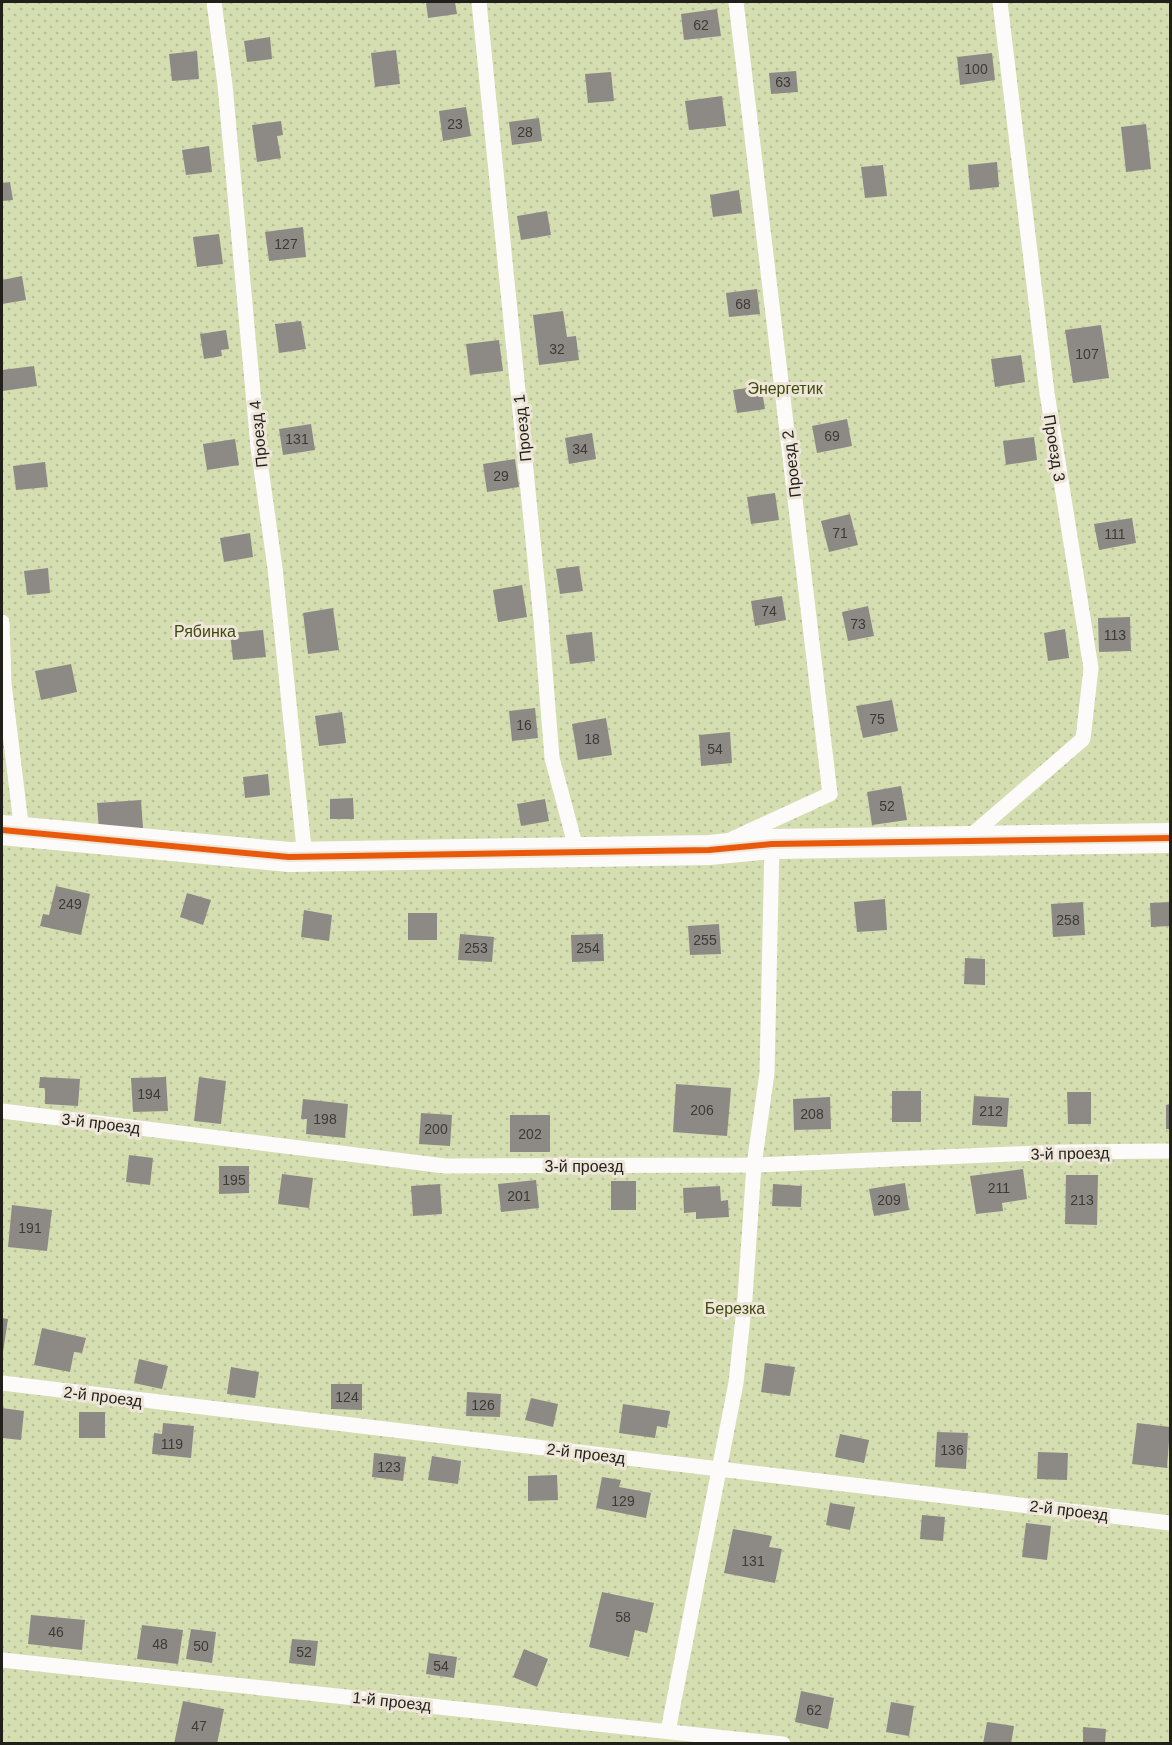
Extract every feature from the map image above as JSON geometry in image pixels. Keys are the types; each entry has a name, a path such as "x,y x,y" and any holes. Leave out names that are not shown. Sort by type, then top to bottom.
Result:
{"street":[{"path":"12,831 289,857 709,850 772,844 1170,838"}],"lane":[{"name":"Проезд 4","path":"214,2 225,85 258,447 275,568 304,848 289,857"},
{"name":"Проезд 1","path":"479,2 541,620 552,758 576,852"},
{"name":"Проезд 2","path":"709,850 830,794 736,2"},
{"name":"Проезд 3","path":"964,841 1083,739 1091,668 1047,393 1000,2"},
{"path":"2,622 12,831"},
{"path":"668,1731 736,1383 745,1298 754,1165 767,1073 772,844"},
{"name":"3-й проезд","path":"2,1111 445,1166 754,1165 1062,1152 1170,1151"},
{"name":"2-й проезд","path":"2,1383 1170,1522"},
{"name":"1-й проезд","path":"2,1660 783,1743"}],"green space":[{"path":"2,2 1170,2 1170,1743 2,1744"}],"building":[{"path":"426,2 455,2 457,14 428,18"},
{"path":"717,9 721,36 684,40 681,14"},
{"path":"270,37 272,59 247,62 244,41"},
{"path":"396,50 400,84 375,87 371,53"},
{"path":"197,51 199,79 172,81 169,54"},
{"path":"992,53 995,80 960,85 957,57"},
{"path":"796,71 798,92 771,94 769,73"},
{"path":"611,72 614,101 588,103 585,74"},
{"path":"722,96 726,126 689,130 685,101"},
{"path":"466,107 471,136 443,141 439,111"},
{"path":"539,118 542,141 512,145 509,122"},
{"path":"281,121 283,135 277,136 281,158 257,162 252,125"},
{"path":"1146,124 1151,169 1126,172 1121,127"},
{"path":"209,146 212,172 186,175 182,150"},
{"path":"997,162 999,187 970,190 968,165"},
{"path":"883,165 887,196 865,198 861,167"},
{"path":"10,182 13,200 2,201 2,183"},
{"path":"739,190 742,213 713,217 710,195"},
{"path":"547,211 551,235 521,240 517,216"},
{"path":"303,227 306,257 269,261 265,232"},
{"path":"219,234 223,264 197,267 193,237"},
{"path":"22,276 26,300 2,304 2,280"},
{"path":"757,289 760,314 729,317 726,293"},
{"path":"563,311 567,337 576,336 579,360 539,365 533,315"},
{"path":"301,321 306,349 279,353 275,324"},
{"path":"1101,325 1109,378 1073,383 1065,330"},
{"path":"226,330 229,349 221,350 222,356 204,359 200,334"},
{"path":"499,340 503,371 470,375 466,344"},
{"path":"1021,355 1025,382 995,387 991,359"},
{"path":"34,366 37,386 3,391 2,370"},
{"path":"761,386 765,409 737,413 733,390"},
{"path":"847,419 852,446 817,453 812,426"},
{"path":"311,424 315,450 283,455 279,429"},
{"path":"592,433 596,459 569,464 565,438"},
{"path":"1034,437 1037,460 1006,465 1003,441"},
{"path":"235,439 239,465 207,470 203,444"},
{"path":"515,459 519,487 487,492 483,464"},
{"path":"45,462 48,487 16,490 13,466"},
{"path":"775,493 779,520 751,524 747,497"},
{"path":"850,514 858,545 829,552 821,521"},
{"path":"1132,518 1136,543 1099,550 1094,524"},
{"path":"250,533 253,557 224,562 220,538"},
{"path":"579,566 583,591 560,594 556,569"},
{"path":"48,568 50,593 27,595 24,571"},
{"path":"522,585 527,617 498,622 493,590"},
{"path":"782,596 786,620 755,626 751,601"},
{"path":"868,606 874,636 848,641 842,612"},
{"path":"333,608 339,650 308,654 303,613"},
{"path":"1130,617 1131,651 1099,652 1098,618"},
{"path":"1065,629 1069,658 1048,661 1044,633"},
{"path":"263,630 266,657 233,660 230,633"},
{"path":"592,632 595,661 570,664 566,635"},
{"path":"71,664 77,692 41,700 35,671"},
{"path":"892,700 898,731 863,738 856,706"},
{"path":"535,708 538,738 512,741 509,711"},
{"path":"342,712 346,743 319,746 315,716"},
{"path":"606,718 612,755 578,760 572,724"},
{"path":"730,732 732,763 701,766 699,735"},
{"path":"268,774 270,795 245,798 243,777"},
{"path":"901,786 907,820 872,825 867,792"},
{"path":"353,798 354,819 330,819 330,799"},
{"path":"545,799 549,821 521,826 517,804"},
{"path":"141,800 143,828 99,831 97,803"},
{"path":"56,886 90,894 81,935 40,926 43,914 49,915"},
{"path":"187,893 211,900 203,925 180,917"},
{"path":"885,899 887,930 857,932 854,902"},
{"path":"1083,902 1085,935 1053,937 1051,904"},
{"path":"1170,902 1170,926 1151,927 1150,903"},
{"path":"304,910 332,915 329,941 301,937"},
{"path":"408,913 437,913 437,940 408,940"},
{"path":"719,924 721,954 690,955 688,926"},
{"path":"460,934 494,937 492,962 458,960"},
{"path":"603,934 604,961 572,962 571,935"},
{"path":"965,958 985,959 985,985 964,984"},
{"path":"40,1077 80,1079 78,1106 45,1104 45,1088 39,1088"},
{"path":"166,1077 168,1111 133,1112 131,1078"},
{"path":"199,1077 226,1081 221,1124 194,1121"},
{"path":"676,1084 731,1088 727,1136 673,1132"},
{"path":"892,1091 921,1091 921,1122 892,1122"},
{"path":"1067,1092 1091,1092 1091,1124 1068,1124"},
{"path":"974,1096 1009,1098 1007,1127 972,1125"},
{"path":"830,1097 831,1129 794,1130 793,1099"},
{"path":"303,1099 348,1104 345,1138 306,1134 307,1119 301,1119"},
{"path":"1170,1104 1170,1129 1166,1129 1166,1105"},
{"path":"421,1113 452,1115 450,1146 419,1144"},
{"path":"510,1115 550,1115 550,1152 510,1152"},
{"path":"129,1155 153,1158 150,1185 126,1182"},
{"path":"219,1166 249,1166 249,1193 219,1194"},
{"path":"1023,1169 1027,1199 1002,1203 1003,1211 976,1214 970,1176"},
{"path":"282,1174 313,1178 309,1208 278,1204"},
{"path":"1066,1175 1098,1175 1097,1225 1065,1224"},
{"path":"536,1180 539,1208 501,1212 498,1184"},
{"path":"611,1181 636,1181 636,1210 611,1210"},
{"path":"905,1183 909,1210 874,1216 869,1189"},
{"path":"440,1184 442,1214 413,1216 411,1186"},
{"path":"773,1184 802,1186 801,1207 772,1206"},
{"path":"720,1186 721,1201 728,1200 729,1217 696,1219 696,1212 684,1213 683,1188"},
{"path":"12,1205 52,1210 47,1251 8,1247"},
{"path":"2,1318 8,1319 3,1352 2,1352"},
{"path":"42,1328 86,1338 82,1353 74,1352 70,1372 34,1365"},
{"path":"139,1359 168,1366 162,1389 134,1383"},
{"path":"765,1363 795,1367 790,1396 761,1392"},
{"path":"231,1367 259,1372 255,1398 227,1394"},
{"path":"331,1384 362,1384 362,1410 331,1409"},
{"path":"467,1392 501,1394 500,1417 466,1416"},
{"path":"531,1398 558,1404 553,1427 525,1420"},
{"path":"623,1404 670,1411 667,1428 657,1426 655,1438 619,1433"},
{"path":"2,1408 24,1411 21,1440 2,1438"},
{"path":"79,1412 105,1412 105,1438 79,1438"},
{"path":"163,1423 194,1426 191,1458 152,1454 154,1433 162,1434"},
{"path":"1137,1423 1170,1427 1167,1468 1132,1464"},
{"path":"937,1432 968,1433 966,1469 935,1467"},
{"path":"840,1434 869,1440 864,1463 835,1457"},
{"path":"1038,1452 1068,1453 1067,1480 1037,1479"},
{"path":"374,1453 406,1457 403,1481 372,1477"},
{"path":"432,1456 461,1461 458,1484 428,1480"},
{"path":"557,1475 558,1500 528,1501 528,1476"},
{"path":"602,1477 621,1480 619,1487 651,1493 646,1518 596,1508"},
{"path":"830,1503 855,1507 850,1530 826,1525"},
{"path":"922,1515 945,1517 943,1541 920,1539"},
{"path":"1026,1523 1051,1526 1047,1560 1022,1557"},
{"path":"733,1529 772,1536 769,1547 782,1549 775,1583 724,1573"},
{"path":"602,1592 654,1603 647,1633 635,1630 629,1657 589,1647"},
{"path":"31,1615 85,1620 82,1650 28,1644"},
{"path":"142,1625 183,1630 178,1664 137,1659"},
{"path":"191,1629 216,1632 212,1663 186,1659"},
{"path":"292,1639 318,1641 315,1666 289,1663"},
{"path":"524,1649 548,1659 537,1687 513,1677"},
{"path":"429,1653 457,1657 454,1678 426,1674"},
{"path":"801,1691 834,1698 828,1729 795,1722"},
{"path":"183,1701 224,1709 217,1744 174,1744"},
{"path":"891,1702 914,1706 909,1736 886,1732"},
{"path":"987,1722 1014,1726 1011,1744 983,1744"},
{"path":"1083,1727 1106,1729 1105,1744 1083,1744"}],"cycle path":[{"path":"2,830 289,857 709,850 772,844 1170,838"}],"park label":[{"name":"Энергетик","path":"785,388"},
{"name":"Рябинка","path":"205,631"},
{"name":"Березка","path":"735,1308"}]}
